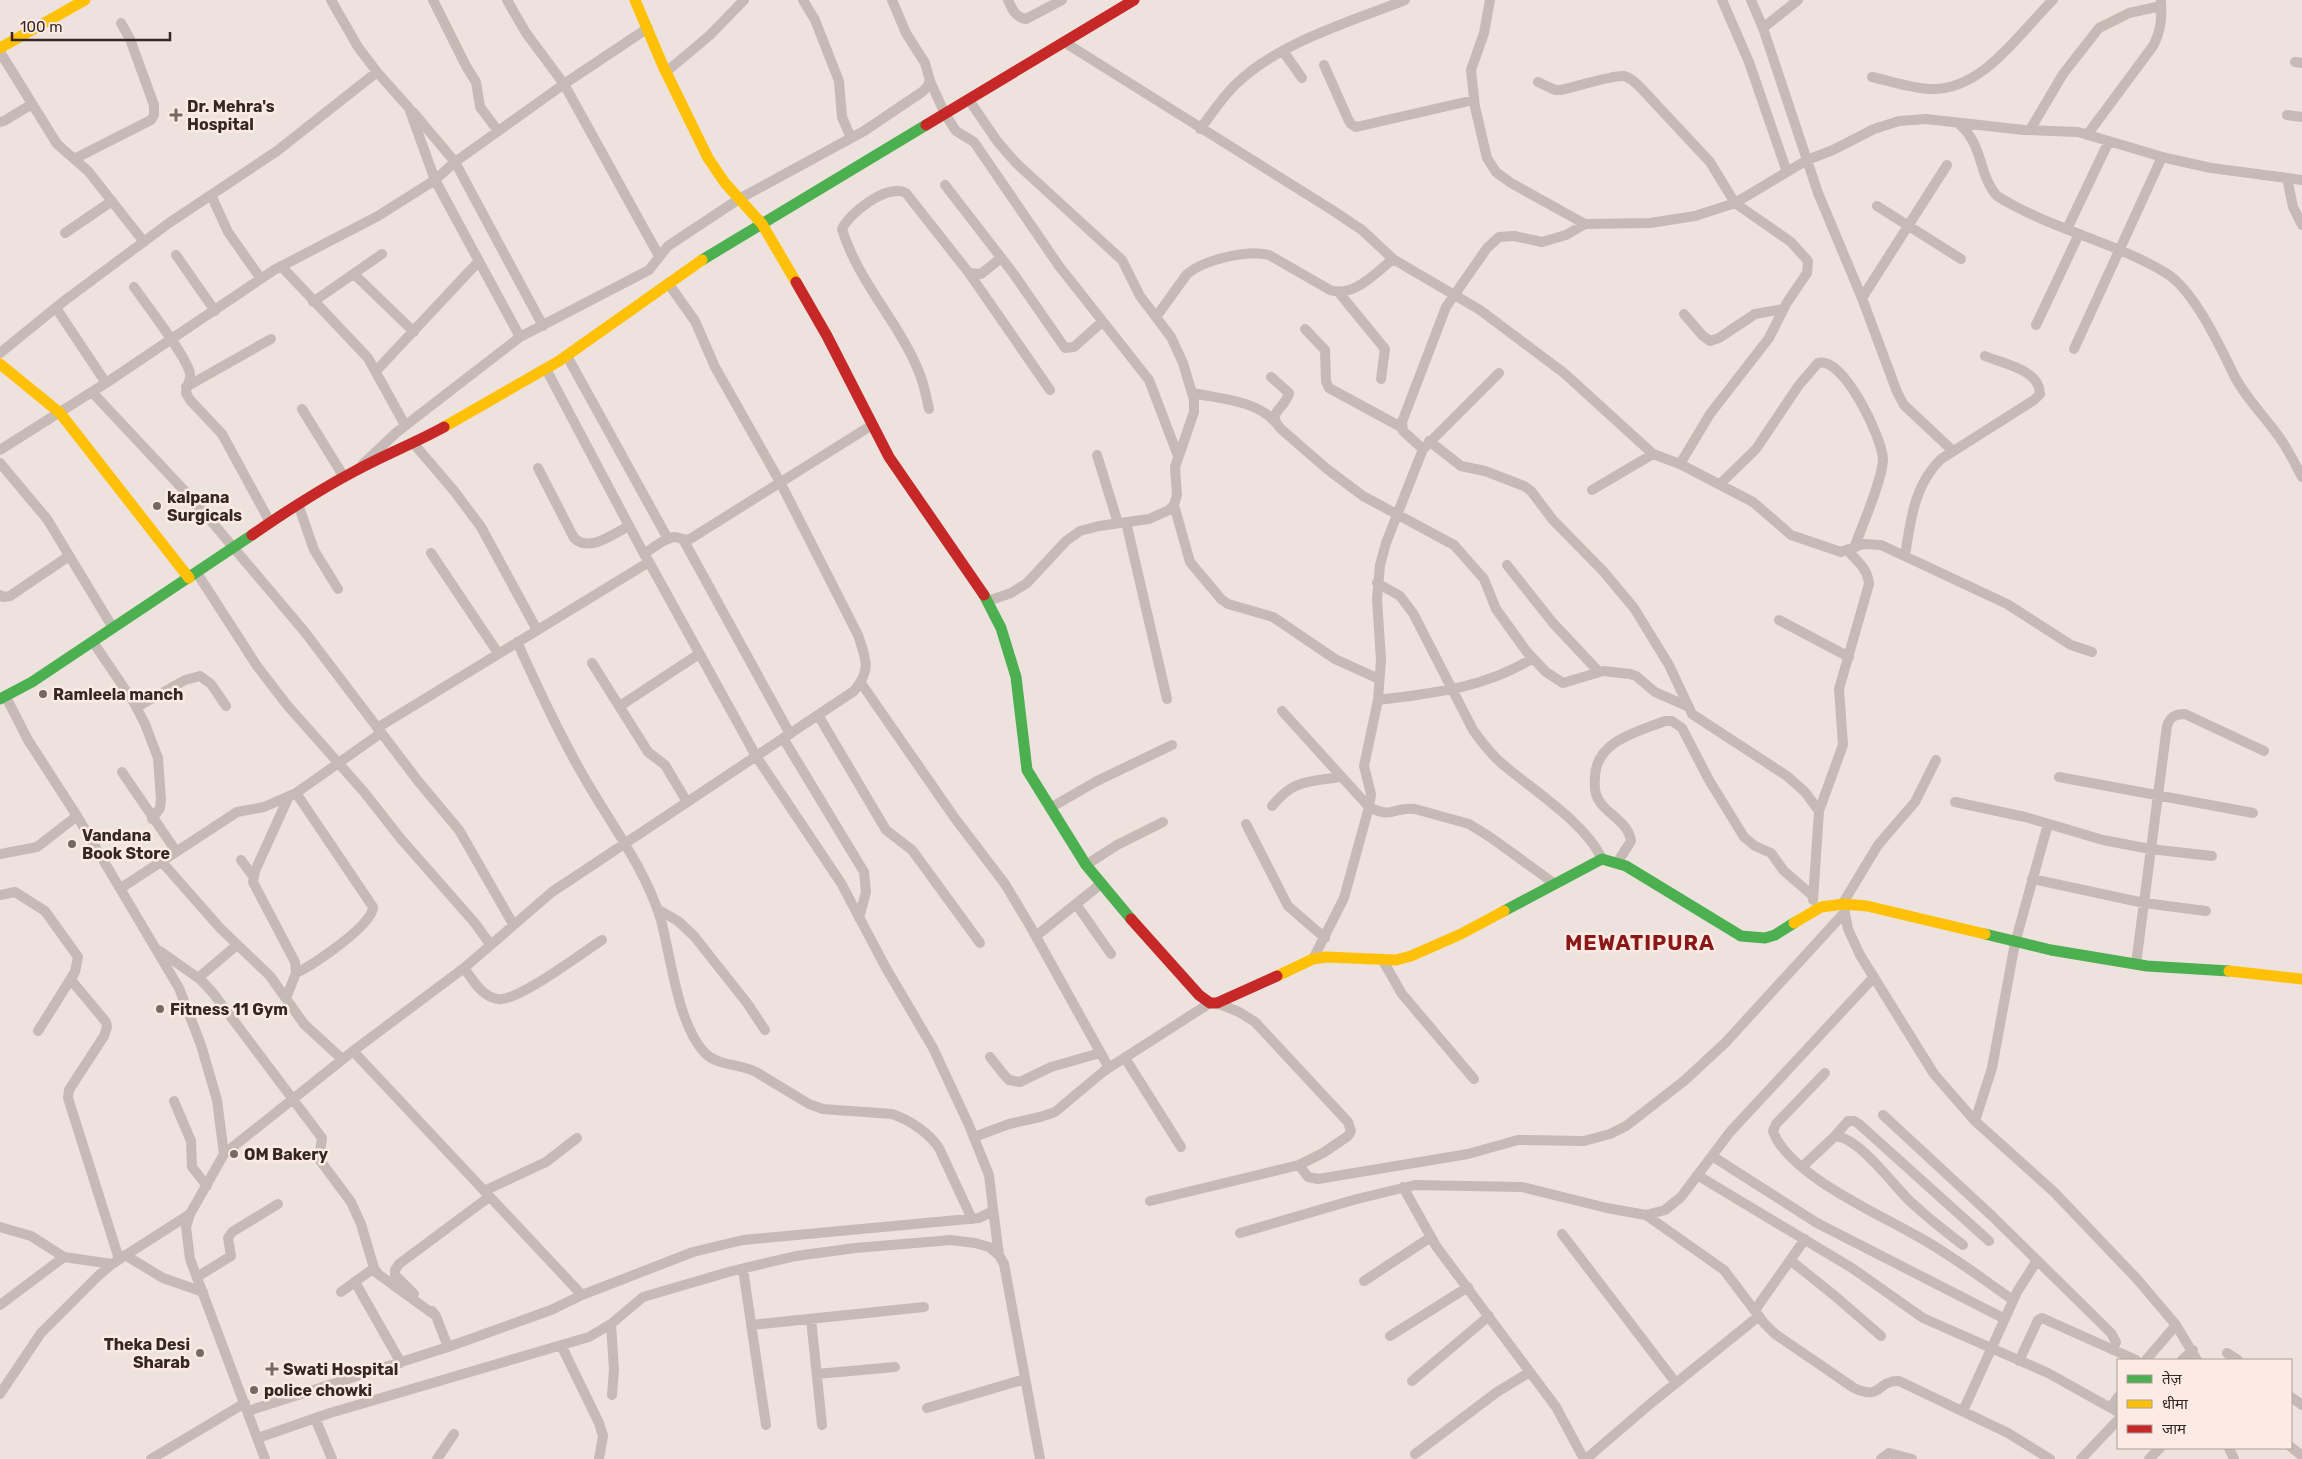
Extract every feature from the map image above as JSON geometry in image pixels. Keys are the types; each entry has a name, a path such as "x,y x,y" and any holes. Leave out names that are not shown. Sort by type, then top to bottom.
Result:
{"street":[{"path":"85,0 0,50 57,144 88,171 144,242"},
{"path":"331,0 358,46 377,72 455,162 543,326"},
{"path":"433,0 476,82 480,107 498,131"},
{"path":"507,0 526,33 564,84 658,256"},
{"path":"635,0 666,72 708,158 725,183 762,224 827,336 889,457 957,553 988,601 1001,628 1016,677 1028,770 1086,865 1199,996 1239,1012 1255,1022 1350,1126 1351,1131 1348,1136 1323,1153 1299,1165 1150,1201"},
{"path":"666,72 710,35 744,0"},
{"path":"803,0 815,20 839,81 842,117 852,138"},
{"path":"892,0 906,33 925,63 930,81 945,114 956,131 974,142 1059,266 1149,380 1178,456"},
{"path":"1008,0 1015,14 1020,18 1026,19 1062,0"},
{"path":"224,1154 217,1100 201,1044 179,988 121,888 3,698 93,642 298,504 356,470 414,444 546,369 668,283 762,224 1134,0"},
{"path":"1200,128 1233,87 1283,51 1308,38 1405,0"},
{"path":"1490,0 1484,33 1471,70 1474,100 1487,158 1496,172 1511,183 1585,224 1631,224 1672,221 1735,203 1807,160 1833,150 1874,129 1899,121 1926,119 2087,135 2162,157 2228,171 2302,180"},
{"path":"1722,0 1752,69 1787,172"},
{"path":"1751,0 1763,28 1818,193 1862,298 1897,392 1904,405 1953,451"},
{"path":"1763,28 1798,0"},
{"path":"1872,77 1930,89 1947,87 1973,79 1990,65 2052,0"},
{"path":"2030,130 2063,74 2099,28 2129,13 2161,3 2162,20 2159,34 2153,46 2087,135"},
{"path":"74,159 151,120 154,115 154,105 136,54 121,24"},
{"path":"0,450 106,383 281,266 378,216 435,180 455,162 498,131 648,28"},
{"path":"1064,42 1347,220 1362,230 1393,259 1480,310 1564,373 1653,454 1680,464 1760,507 1791,535 1842,552 1872,543 1905,555 2007,604 2071,645 2092,652"},
{"path":"1283,51 1302,78"},
{"path":"1324,65 1348,119 1356,127 1474,100"},
{"path":"0,353 144,242 277,151 377,72"},
{"path":"1538,82 1555,90 1561,90 1623,76 1630,79 1640,87 1710,162 1735,203 1791,242 1808,261 1807,273 1783,309 1769,338 1710,414 1680,464"},
{"path":"356,470 405,425 520,337 649,270 658,256 668,246 740,199 852,138 922,92 930,81"},
{"path":"968,100 1016,163 1122,260 1140,296 1171,337 1193,392 1194,412 1175,467 1177,496 1174,505 1160,516 1149,519 1086,528 1073,535 1027,583 1011,593 988,601"},
{"path":"0,122 32,104"},
{"path":"409,108 435,180 520,337"},
{"path":"2287,115 2302,117"},
{"path":"1958,123 1974,140 1990,186 1997,196 2067,229 2119,250 2176,281 2205,320 2230,364 2236,379 2279,437 2302,477"},
{"path":"2067,229 2109,141"},
{"path":"2074,349 2162,157"},
{"path":"1862,298 1947,165"},
{"path":"2287,178 2293,207 2302,225"},
{"path":"945,185 1001,258 1065,348 1074,347 1102,322"},
{"path":"929,409 924,384 913,358 865,281 842,229 852,214 886,192 900,190 906,193 969,273 1050,390"},
{"path":"211,195 228,232 261,279"},
{"path":"65,233 112,201"},
{"path":"1877,206 1961,259"},
{"path":"1401,427 1426,354 1446,307 1487,248 1499,237 1514,236 1547,241 1566,235 1585,224"},
{"path":"2036,325 2079,234"},
{"path":"1156,317 1193,268 1236,255 1260,252 1269,255 1340,294 1385,349 1381,379"},
{"path":"313,302 382,254"},
{"path":"176,255 215,310"},
{"path":"969,273 981,274 1001,258"},
{"path":"1340,294 1350,292 1393,259"},
{"path":"376,371 479,261"},
{"path":"281,266 368,358 405,425"},
{"path":"354,274 414,332"},
{"path":"265,1459 190,1259 186,1239 186,1227 190,1214 224,1154 342,1059 464,968 552,892 854,691 861,683 866,669 858,636 780,482 714,367 695,321 668,283"},
{"path":"134,286 171,340 191,375 186,387 186,393 190,400 222,434 270,522"},
{"path":"56,308 106,383"},
{"path":"1684,314 1702,335 1710,341 1714,341 1755,314 1783,309"},
{"path":"1305,329 1325,350 1326,382 1329,388 1401,427 1407,436 1461,466 1486,471 1524,486 1539,499 1553,520 1603,571 1634,608 1669,665 1689,707 1696,717 1797,784 1819,810"},
{"path":"186,387 271,339"},
{"path":"567,356 668,539"},
{"path":"1905,555 1915,502 1920,488 1934,466 1953,451 2034,400 2040,394 2040,385 2034,378 1985,356"},
{"path":"1720,484 1756,449 1805,377 1818,363 1826,362 1843,376 1863,405 1882,456 1880,473 1851,549"},
{"path":"0,364 60,413 193,576 287,705 474,922 490,944"},
{"path":"546,369 646,558 756,756 826,859 933,1048 974,1137 989,1175 999,1255 1004,1264 1040,1459"},
{"path":"1313,960 1344,898 1369,807 1371,794 1364,766 1378,700 1381,660 1377,615 1378,583 1386,543 1426,445 1499,373"},
{"path":"1271,377 1289,394 1275,415 1276,423"},
{"path":"92,392 234,547 304,631 379,730 459,830 514,924"},
{"path":"1193,392 1258,408 1269,415 1347,485 1397,516 1454,545 1484,579 1496,609 1533,658 1546,672 1563,684 1599,672 1610,671 1636,676 1655,692 1689,707"},
{"path":"302,409 344,477"},
{"path":"684,541 690,540 872,426"},
{"path":"414,444 455,492 481,527 537,630"},
{"path":"1592,490 1653,454"},
{"path":"1097,455 1122,522 1167,699"},
{"path":"0,463 47,519 113,628"},
{"path":"538,468 574,538 580,543 593,544 629,526"},
{"path":"298,504 314,550 338,589"},
{"path":"1174,505 1190,562 1221,599 1228,604 1273,617 1336,659 1380,678"},
{"path":"121,888 237,812 264,807 292,794 338,764 379,730 646,558 668,539 676,537 684,541 787,736 864,872 866,892 859,918"},
{"path":"1812,911 1819,810 1843,745 1838,696 1868,584 1868,576 1851,549"},
{"path":"431,553 498,653"},
{"path":"0,595 3,597 10,596 69,556"},
{"path":"1508,565 1553,623 1599,672"},
{"path":"1378,583 1400,596 1413,613 1473,730 1493,755 1583,832 1597,848 1602,859"},
{"path":"1779,620 1849,657"},
{"path":"93,642 137,707 158,758 160,808 152,819"},
{"path":"517,642 546,703 588,783 625,843 657,909 686,1016 704,1052 716,1061 748,1067 809,1104 824,1109 892,1114 907,1120 935,1142 939,1148 972,1219"},
{"path":"620,706 699,654"},
{"path":"1378,700 1453,690 1508,672 1533,658"},
{"path":"592,663 648,752 665,765 687,802"},
{"path":"137,707 185,680 200,676 211,684 226,706"},
{"path":"861,683 954,817 1005,884 1109,1068"},
{"path":"1282,711 1369,807 1381,814 1388,814 1403,809 1415,809 1469,824 1521,858 1555,884"},
{"path":"2136,964 2166,726 2173,716 2185,714 2264,751"},
{"path":"818,715 886,830 912,850 980,943"},
{"path":"1617,863 1632,841 1627,829 1596,797 1594,788 1596,763 1600,755 1612,744 1665,721 1672,721 1682,728 1709,780 1744,837 1755,846 1771,853 1784,871 1813,896"},
{"path":"1050,808 1097,781 1172,745"},
{"path":"1299,1165 1308,1177 1318,1179 1468,1154 1518,1140 1584,1141 1610,1134 1626,1126 1662,1098 1725,1043 1844,908 1878,845 1915,802 1936,760"},
{"path":"122,772 152,819 176,851"},
{"path":"1272,806 1282,794 1295,785 1340,777"},
{"path":"2059,777 2253,813"},
{"path":"253,876 292,794"},
{"path":"292,794 373,907 371,916 350,936 316,963 296,973"},
{"path":"1955,802 2025,817 2104,840 2150,849 2212,856"},
{"path":"0,854 37,847 77,816"},
{"path":"1086,865 1117,845 1163,822"},
{"path":"1246,824 1288,906 1325,938"},
{"path":"1975,1121 1992,1068 2015,943 2048,824"},
{"path":"974,1137 1008,1124 1055,1112 1109,1068 1213,1003 1313,960 1326,957 1396,960 1411,956 1460,934 1602,859 1626,866 1747,938 1771,937 1822,906 1844,908 1868,906 2015,943 2136,964 2243,972 2302,979"},
{"path":"241,860 253,876 256,888 295,962 296,973 286,998"},
{"path":"160,861 237,946 270,976 309,1030 342,1059"},
{"path":"2032,880 2144,903 2206,910"},
{"path":"1036,936 1102,883"},
{"path":"0,895 15,892 20,894 51,917 78,957 79,962 71,980 38,1031"},
{"path":"1076,904 1111,954"},
{"path":"1844,908 1853,942 1934,1074 1975,1121 2054,1192 2137,1279 2176,1325 2193,1350 2197,1359"},
{"path":"657,909 678,921 694,936 747,1003 765,1030"},
{"path":"464,968 486,994 500,1000 508,999 530,988 602,940"},
{"path":"198,978 237,946"},
{"path":"156,949 198,978 213,993 294,1098 322,1138 319,1159 351,1202 361,1224 374,1268 386,1281 436,1316"},
{"path":"1382,959 1402,994 1474,1078"},
{"path":"1240,1233 1415,1184 1522,1187 1607,1208 1646,1215 1665,1210 1682,1198 1730,1132 1874,977"},
{"path":"71,980 106,1022 107,1027 104,1036 69,1090 68,1098 119,1260"},
{"path":"353,1051 582,1295"},
{"path":"990,1057 1009,1080 1020,1082 1051,1067 1100,1053"},
{"path":"1125,1058 1181,1146"},
{"path":"1825,1072 1783,1116 1773,1131 1779,1141 1802,1166 1853,1202 1932,1245 2013,1300"},
{"path":"174,1101 192,1141 192,1167 207,1186"},
{"path":"1883,1115 1992,1216 2036,1262 2111,1333 2116,1342 2113,1350"},
{"path":"1802,1166 1834,1137 1848,1121 1854,1121 1989,1241"},
{"path":"1834,1137 1839,1136 1851,1142 1912,1203 1963,1245"},
{"path":"448,1347 436,1316 398,1280 395,1270 404,1260 487,1194 546,1162 577,1138"},
{"path":"1712,1156 1817,1222 2005,1319"},
{"path":"1697,1175 1852,1268 1923,1318 2048,1373 2114,1409"},
{"path":"1403,1187 1431,1237 1556,1407 1585,1459 1757,1313 1805,1239"},
{"path":"197,1277 231,1256 228,1238 232,1232 278,1204"},
{"path":"155,1458 247,1407 401,1363 448,1347 551,1310 582,1295 692,1252 744,1240 972,1219 984,1216 993,1209"},
{"path":"0,1394 41,1333 119,1260 190,1214"},
{"path":"1646,1215 1724,1270 1775,1334 1865,1393 1872,1393 1893,1381 1899,1381 2008,1433 2050,1459"},
{"path":"0,1226 31,1236 64,1257 119,1260 203,1292"},
{"path":"1562,1234 1676,1382"},
{"path":"1364,1281 1431,1237"},
{"path":"258,1438 315,1418 589,1337 611,1324 643,1298 743,1268 806,1255 855,1248 951,1240 989,1247 999,1255"},
{"path":"0,1305 64,1257"},
{"path":"1790,1260 1836,1296 1881,1336"},
{"path":"1963,1411 2013,1300 2036,1262"},
{"path":"341,1292 374,1268"},
{"path":"743,1268 766,1425"},
{"path":"355,1282 401,1363"},
{"path":"1390,1336 1468,1287"},
{"path":"752,1325 924,1307"},
{"path":"1412,1381 1489,1316"},
{"path":"2019,1361 2038,1320 2042,1318 2134,1359"},
{"path":"811,1319 822,1424"},
{"path":"611,1324 614,1370 612,1396"},
{"path":"2147,1359 2176,1325"},
{"path":"561,1345 599,1423 603,1436 599,1459"},
{"path":"2183,1359 2193,1350"},
{"path":"2227,1353 2236,1359"},
{"path":"817,1374 895,1367"},
{"path":"1415,1454 1496,1392 1530,1372"},
{"path":"927,1408 1025,1379"},
{"path":"315,1418 332,1459"},
{"path":"2081,1459 2117,1421"},
{"path":"437,1459 454,1434"},
{"path":"2292,1448 2302,1456"},
{"path":"2148,1459 2159,1449"},
{"path":"1881,1459 1889,1453 1912,1459"}],"traffic: fast":[{"path":"702,260 926,125"},
{"path":"0,699 32,682 252,535"},
{"path":"984,595 1001,628 1016,677 1027,770 1086,865 1131,919"},
{"path":"1504,911 1602,859 1626,866 1741,936 1765,938 1775,935 1794,923"},
{"path":"1985,934 2051,950 2147,966 2229,971"}],"traffic: slow":[{"path":"0,48 85,0"},
{"path":"635,0 663,66 708,158 725,183 762,224 796,282"},
{"path":"444,427 559,361 702,260"},
{"path":"0,364 60,413 189,578"},
{"path":"1794,923 1821,907 1844,904 1867,906 1985,934"},
{"path":"1277,976 1313,959 1326,957 1396,960 1411,956 1461,934 1504,911"},
{"path":"2229,971 2302,979"}],"traffic: jam":[{"path":"926,125 1134,0"},
{"path":"796,282 827,336 889,457 984,595"},
{"path":"252,535 342,478 444,427"},
{"path":"1131,919 1199,995 1210,1003 1217,1003 1277,976"}],"place":[{"name":"Dr. Mehra's Hospital","path":"176,115"},
{"name":"kalpana Surgicals","path":"157,506"},
{"name":"Ramleela manch","path":"43,694"},
{"name":"Vandana Book Store","path":"72,844"},
{"name":"Fitness 11 Gym","path":"160,1009"},
{"name":"OM Bakery","path":"234,1154"},
{"name":"Theka Desi Sharab","path":"200,1353"},
{"name":"Swati Hospital","path":"272,1369"},
{"name":"police chowki","path":"254,1390"}],"district":[{"name":"MEWATIPURA","path":"1640,942"}]}
